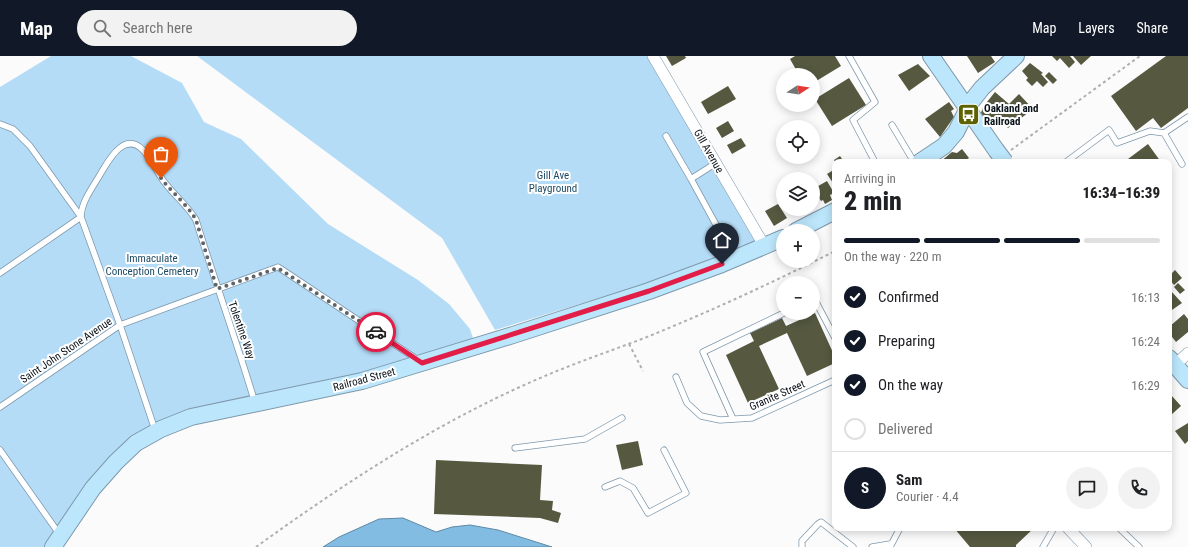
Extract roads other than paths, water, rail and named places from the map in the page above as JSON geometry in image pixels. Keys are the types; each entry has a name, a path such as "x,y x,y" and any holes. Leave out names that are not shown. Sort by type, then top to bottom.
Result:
{"main road":[{"path":"931,56 968,111 1004,154"},
{"path":"924,159 944,146 956,132 968,111 971,102 982,88 1016,56"},
{"path":"810,224 832,213"},
{"name":"Railroad Street","path":"57,542 93,488 116,462 136,443 156,432 191,417 362,381 422,363 649,291 776,242"},
{"path":"1172,365 1188,380"}],"street":[{"name":"Gill Avenue","path":"653,56 765,247"},
{"path":"1172,363 1188,353"},
{"path":"1071,531 1086,547"}],"lane":[{"path":"849,56 875,102 852,120 873,159"},
{"path":"1070,159 1109,130 1117,143 1150,131 1164,133 1188,117"},
{"path":"0,124 13,129 30,146 81,217 120,325 156,432"},
{"path":"892,126 912,159"},
{"path":"1164,133 1182,164"},
{"path":"666,136 720,232"},
{"name":"Tolentine Way","path":"81,217 81,209 88,195 115,151 122,146 129,144 137,146 143,150 172,193 191,211 196,220 217,289 234,332 255,404"},
{"path":"691,178 716,163"},
{"path":"0,273 81,217"},
{"name":"Saint John Stone Avenue","path":"0,407 120,325 278,268 422,363"},
{"path":"820,310 832,332"},
{"path":"733,419 702,352 776,317"},
{"name":"Granite Street","path":"676,377 687,403 701,416 720,420 752,418 832,381"},
{"path":"515,448 585,439 622,418"},
{"path":"0,450 57,542"},
{"path":"605,487 620,481 633,488 648,513 686,493 664,450"},
{"path":"802,547 802,541 821,522 832,531"},
{"path":"833,531 853,547"},
{"path":"872,547 890,545 898,531"},
{"path":"1043,547 1052,531"},
{"path":"1122,531 1139,547"}],"place":[{"name":"Oakland and Railroad","path":"968,114"}],"park label":[{"name":"Gill Ave Playground","path":"553,181"},
{"name":"Immaculate Conception Cemetery","path":"152,264"}]}
